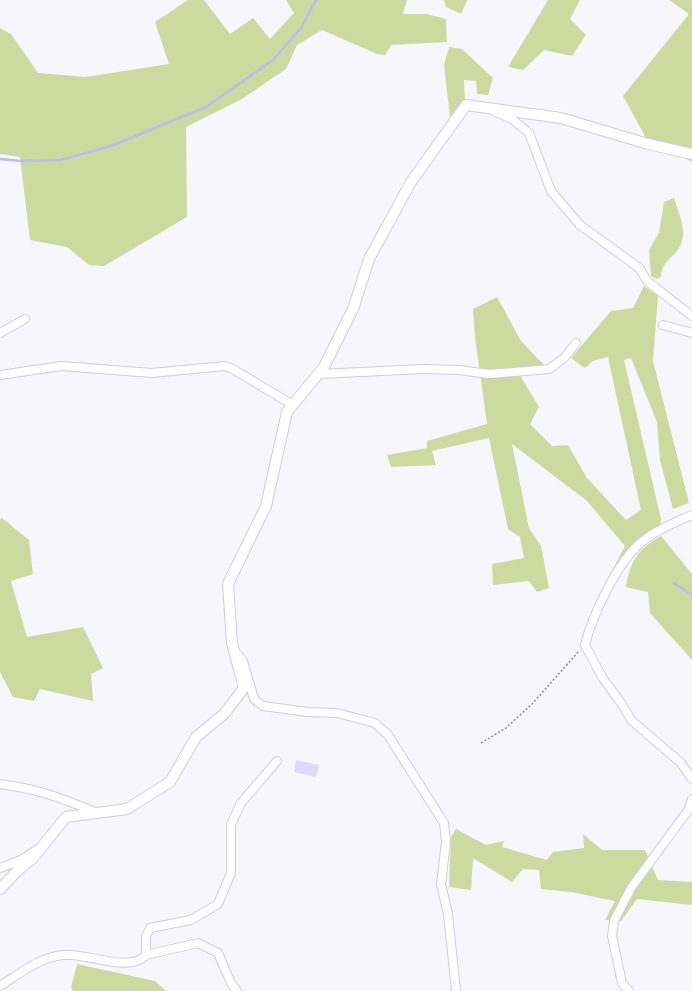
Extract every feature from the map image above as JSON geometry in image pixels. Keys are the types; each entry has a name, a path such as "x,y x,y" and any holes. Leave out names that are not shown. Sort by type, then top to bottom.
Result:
{"street":[{"path":"0,889 18,870 33,858 66,817 127,809 170,782 196,737 224,714 244,688 234,650 228,584 266,506 287,412 324,367 354,309 369,259 410,182 466,105 561,118 648,144 692,154"},
{"path":"488,108 512,119 529,133 551,191 580,225 627,259 640,270 648,281 692,316"},
{"path":"0,334 25,318"},
{"path":"663,325 692,333"},
{"path":"319,374 423,369 459,370 489,374 549,369 564,358 576,343"},
{"path":"0,375 61,366 152,373 225,366 231,368 293,405"},
{"path":"692,515 657,532 638,545 623,563 601,603 585,645 602,677 632,721 680,762 692,779"},
{"path":"234,650 243,661 254,699 263,706 308,712 337,713 375,723 388,735 444,823 446,842 441,884 448,914 456,991"},
{"path":"146,955 146,936 150,928 192,920 218,904 224,893 231,873 231,825 241,803 276,761"},
{"path":"0,784 30,788 61,798 97,813"},
{"path":"629,991 622,983 612,936 614,921 631,888 689,809 692,799"},
{"path":"0,868 21,860 44,845"},
{"path":"0,986 35,964 62,954 83,955 123,963 142,960 146,955 198,943 218,953 231,983 237,991"}],"path":[{"path":"481,743 506,728 532,704 585,645"}],"green space":[{"path":"188,0 204,0 230,34 253,18 270,39 294,13 286,0 407,0 403,14 426,14 446,19 447,42 391,45 385,55 377,54 322,30 297,45 286,69 242,99 186,127 187,217 104,266 89,265 67,247 30,240 20,157 0,154 0,28 11,34 38,73 86,77 169,64 155,22"},
{"path":"444,0 467,0 461,14 446,7"},
{"path":"548,0 580,0 570,19 586,35 572,56 544,50 523,70 508,67"},
{"path":"669,0 692,0 692,162 646,138 623,96 689,14"},
{"path":"449,47 462,49 493,78 488,95 477,94 476,81 464,80 465,101 450,117 444,65"},
{"path":"674,198 681,221 683,239 678,249 663,267 661,277 657,279 651,276 649,250 659,233 664,202"},
{"path":"644,286 658,296 653,361 689,503 673,509 660,460 657,422 631,358 624,360 661,519 660,526 636,541 616,571 613,569 625,546 587,501 512,444 529,528 541,546 549,588 537,592 529,581 493,585 492,564 524,558 520,537 508,529 489,438 432,451 436,465 391,467 387,455 427,448 427,441 487,424 475,337 473,309 497,297 521,341 545,366 516,369 539,407 530,424 552,446 568,445 587,478 626,520 641,510 608,357 593,361 585,368 571,358 611,311 633,308"},
{"path":"2,518 29,540 33,574 11,581 27,637 83,627 103,668 91,674 93,701 40,689 34,701 13,697 0,672 0,519"},
{"path":"661,536 692,574 692,660 650,613 648,592 626,587 630,570 636,557 646,546"},
{"path":"456,829 486,845 504,841 502,847 547,860 553,852 584,848 583,834 602,850 645,850 658,880 692,882 692,905 637,899 621,921 605,920 615,901 571,892 541,889 539,870 523,869 512,882 473,858 471,890 449,887 451,837"},
{"path":"77,964 155,981 166,991 73,991 71,987"}],"building":[{"path":"296,760 319,765 316,777 294,772"}],"waterway":[{"path":"0,159 21,161 60,160 111,146 206,107 273,60 301,28 316,0"},
{"path":"674,583 692,595"}]}
